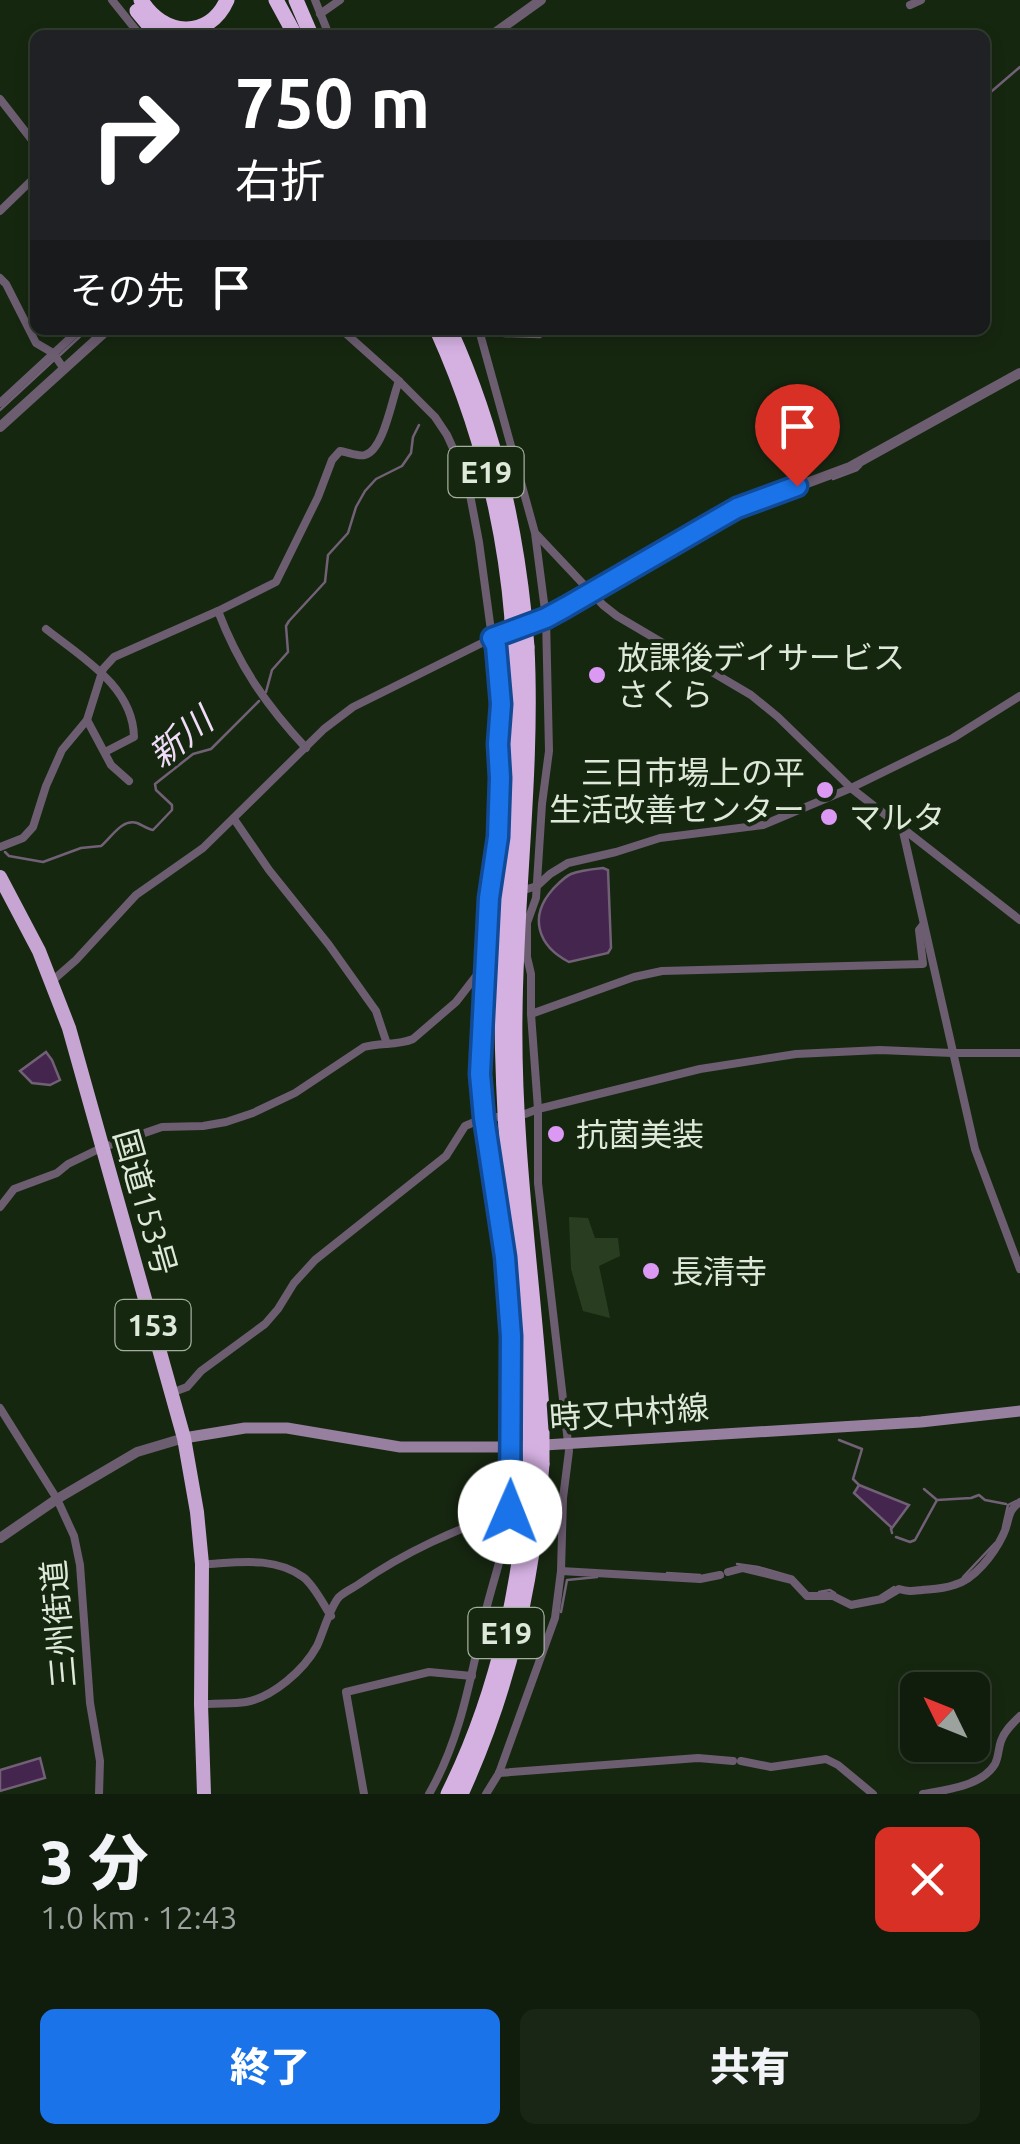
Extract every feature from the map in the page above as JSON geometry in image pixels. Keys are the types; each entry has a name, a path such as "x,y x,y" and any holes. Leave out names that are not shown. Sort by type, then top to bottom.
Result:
{"highway":[{"path":"132,0 153,30"},
{"path":"141,0 158,20 174,28 188,29 212,21 227,0"},
{"path":"265,0 281,30"},
{"path":"276,0 292,30"},
{"path":"296,0 310,30"},
{"name":"E19","path":"439,335 461,388 488,478 518,616"},
{"name":"E19","path":"452,335 478,405 505,497 529,728 516,962 515,1070 536,1410 535,1546 522,1618 496,1712 462,1794"},
{"name":"国道153号","path":"0,877 39,951 69,1028 184,1438 202,1564 204,1794"},
{"name":"E19","path":"448,1794 484,1708 506,1631 536,1464"}],"main road":[{"name":"時又中村線","path":"184,1438 245,1428 287,1428 400,1447 512,1447 914,1422 1020,1410"}],"street":[{"path":"112,0 136,30"},
{"path":"315,0 327,30"},
{"path":"314,30 321,17 340,0"},
{"path":"499,30 541,0"},
{"path":"910,5 921,0"},
{"path":"0,98 30,137"},
{"path":"0,212 30,182"},
{"path":"0,278 30,331"},
{"path":"32,335 62,366"},
{"path":"0,403 73,335"},
{"path":"0,426 101,335"},
{"path":"348,335 441,426 467,480 496,646 501,704 498,837 480,1074 505,1257 511,1336 510,1512 488,1623 448,1757 429,1794"},
{"path":"480,335 535,533 546,618 549,752 536,898 527,923 527,957 538,1108 538,1184 569,1444 555,1618 499,1773 486,1794"},
{"path":"52,981 136,896 203,848 324,729 353,707 492,638 546,618 737,508 850,467 1020,373"},
{"path":"0,847 22,838 33,827 62,750 87,720 102,673 114,656 276,582 332,460 340,452 370,454 381,440 399,381"},
{"path":"504,470 518,465"},
{"path":"467,480 479,478"},
{"path":"535,533 616,616 751,695 851,788 1020,920"},
{"path":"218,610 242,667 279,720 306,748"},
{"path":"46,630 102,673 123,700 134,737 105,752"},
{"path":"524,890 537,886 568,863 664,837 763,825 953,738 1020,696"},
{"path":"87,720 111,764 128,781"},
{"path":"234,820 376,1011 387,1044"},
{"path":"902,827 975,1149 1020,1269"},
{"path":"530,1014 662,971 923,964 919,930 923,925"},
{"path":"0,1206 14,1189 57,1174 68,1164 102,1148 162,1127 226,1122 295,1092 364,1048 406,1042 456,1002 487,962"},
{"path":"525,1114 700,1069 796,1054 880,1050 1020,1053"},
{"path":"178,1390 266,1324 314,1260 446,1156 465,1126 497,1117"},
{"name":"三州街道","path":"0,1408 74,1536 80,1565 90,1703 100,1761 99,1794"},
{"path":"0,1538 136,1452 184,1438"},
{"path":"561,1571 700,1578 743,1568 792,1580 807,1596 833,1596 852,1605 882,1599 900,1589 910,1592 952,1586 969,1577 996,1548 1007,1527 1009,1512 1020,1502"},
{"path":"208,1704 248,1702 278,1686 315,1650 338,1598 435,1540 510,1512"},
{"path":"210,1564 274,1564 305,1578 331,1616"},
{"path":"544,1620 555,1618"},
{"path":"364,1794 346,1692 429,1672 472,1676"},
{"path":"923,1794 952,1789 993,1768 1002,1738 1020,1716"},
{"path":"499,1773 698,1758 771,1767 826,1758 873,1794"}],"green space":[{"path":"569,1217 588,1218 595,1238 618,1238 620,1256 599,1266 610,1318 583,1311 571,1269"}],"shaded area":[{"path":"608,870 611,948 608,953 569,962 544,939 540,930 541,910 553,889 566,877"},
{"path":"46,1052 60,1080 50,1085 32,1083 20,1071"},
{"path":"859,1485 909,1505 892,1528 854,1493"},
{"path":"40,1758 45,1778 0,1791 0,1770"}],"waterway":[{"name":"新川","path":"990,93 1020,67"},
{"path":"60,355 82,335"},
{"name":"新川","path":"504,336 543,335"},
{"path":"0,410 54,360"},
{"name":"新川","path":"266,692 272,670 288,652 286,626 325,582 328,555 348,533 365,491 376,479 402,466 411,453 419,425"},
{"path":"833,479 861,466"},
{"name":"新川","path":"5,852 43,862 81,848 101,846 126,823 153,830 172,810 155,784 193,754 211,749 259,701"},
{"path":"839,1440 862,1449 853,1479 859,1485"},
{"path":"924,1489 937,1500"},
{"path":"896,1537 915,1540 937,1500 979,1495 1006,1504"},
{"path":"1003,1527 1008,1505 1016,1501"},
{"path":"891,1529 892,1533"},
{"path":"963,1577 995,1543"},
{"path":"737,1564 793,1577"},
{"path":"667,1573 700,1575"},
{"path":"561,1612 567,1580 597,1577"},
{"path":"880,1596 894,1587"},
{"path":"819,1592 835,1593"}],"tunnel":[{"path":"492,1623 544,1620"}],"place":[{"name":"放課後デイサービス さくら","path":"597,675"},
{"name":"三日市場上の平 生活改善センター","path":"825,790"},
{"name":"マルタ","path":"829,817"},
{"name":"抗菌美装","path":"556,1134"},
{"name":"長清寺","path":"651,1271"}],"route":[{"path":"510,1512 511,1336 498,1194 480,1074 500,778 501,704 492,638 546,618 737,508 797,486"}]}
